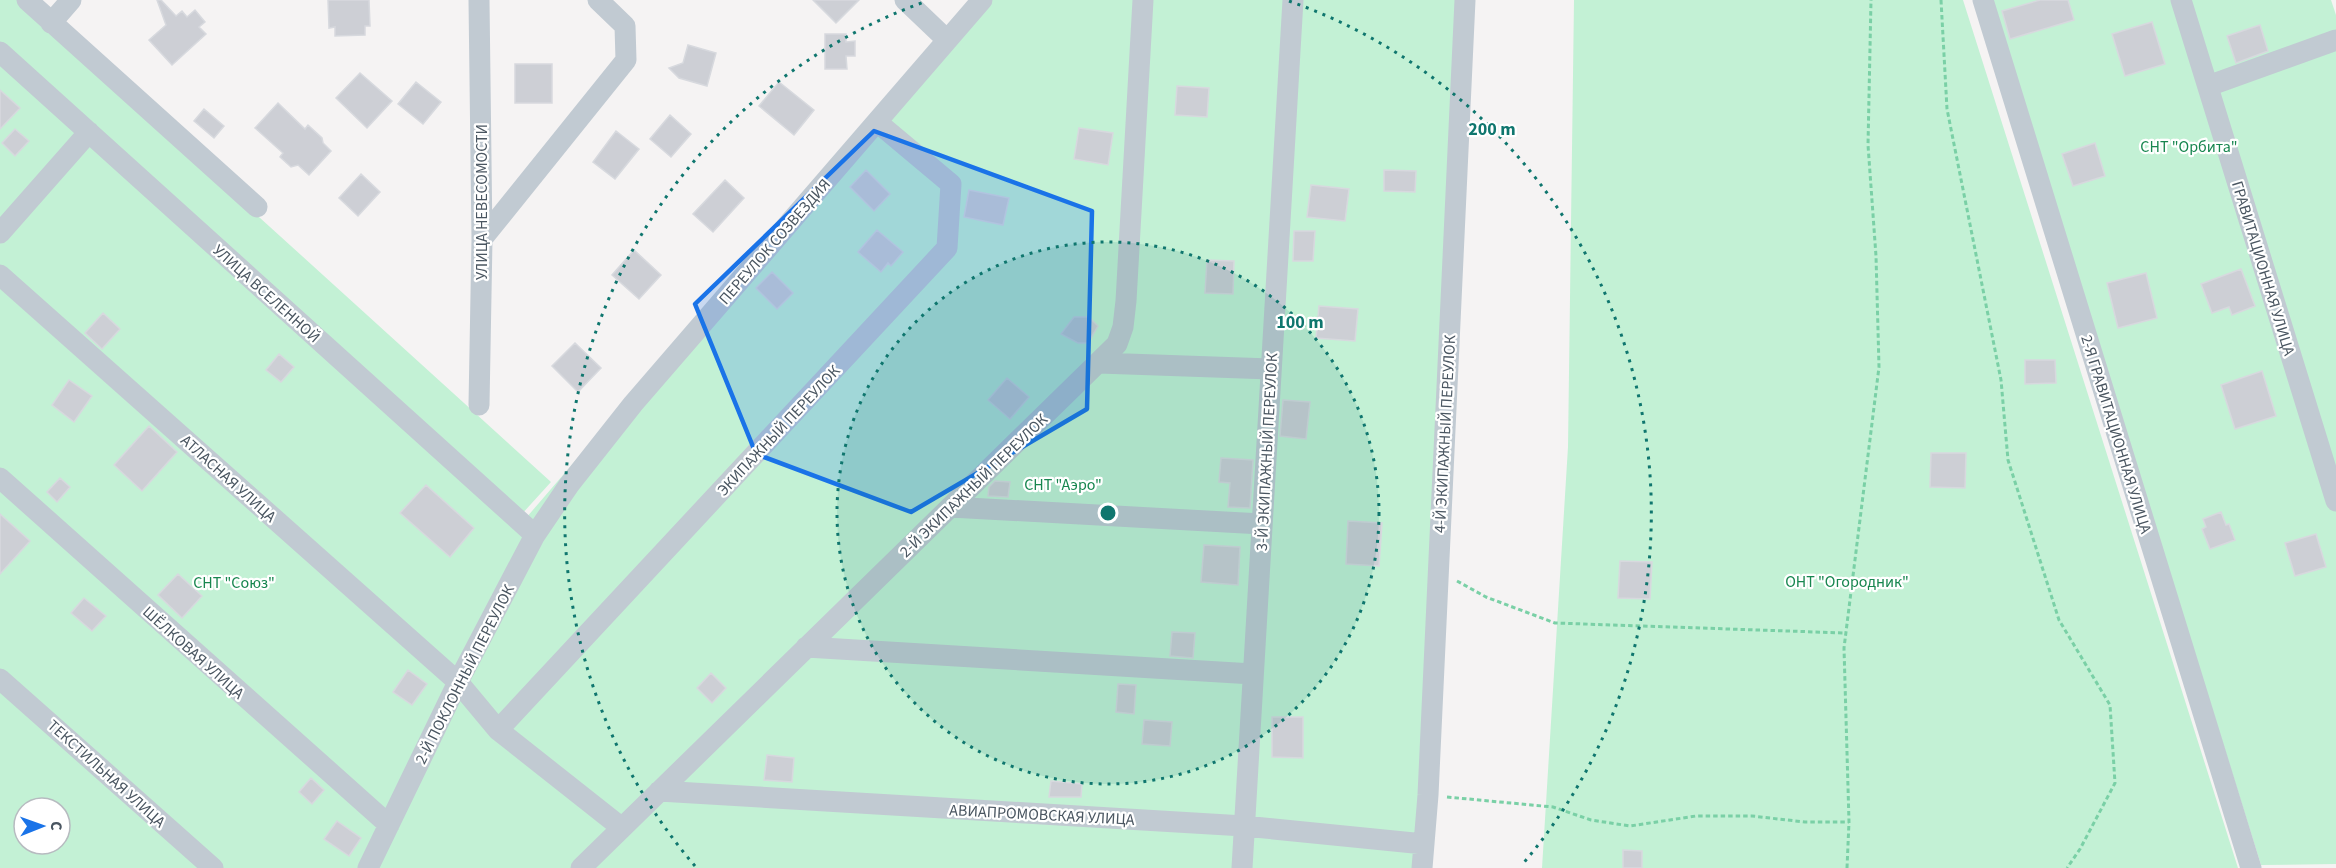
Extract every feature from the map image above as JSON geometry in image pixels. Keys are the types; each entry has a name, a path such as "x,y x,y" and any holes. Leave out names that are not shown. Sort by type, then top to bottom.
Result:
{"street":[{"path":"27,0 257,207"},
{"path":"51,23 71,0"},
{"name":"УЛИЦА НЕВЕСОМОСТИ","path":"479,0 482,238 479,405"},
{"path":"482,238 626,60 625,26 598,0"},
{"path":"905,0 947,40"},
{"name":"ПЕРЕУЛОК СОЗВЕЗДИЯ","path":"569,485 633,404 982,0"},
{"name":"2-Й ЭКИПАЖНЫЙ ПЕРЕУЛОК","path":"581,868 1117,344 1123,327 1126,301 1143,0"},
{"name":"3-Й ЭКИПАЖНЫЙ ПЕРЕУЛОК","path":"1242,868 1293,0"},
{"name":"4-Й ЭКИПАЖНЫЙ ПЕРЕУЛОК","path":"1422,868 1428,795 1466,0"},
{"name":"2-Я ГРАВИТАЦИОННАЯ УЛИЦА","path":"1983,0 2251,868"},
{"name":"ГРАВИТАЦИОННАЯ УЛИЦА","path":"2181,0 2336,501"},
{"path":"2208,86 2336,40"},
{"name":"УЛИЦА ВСЕЛЕННОЙ","path":"0,52 535,535"},
{"name":"ЭКИПАЖНЫЙ ПЕРЕУЛОК","path":"498,730 947,248 951,184 877,122"},
{"path":"0,233 89,132"},
{"name":"АТЛАСНАЯ УЛИЦА","path":"0,275 459,682 498,730 621,828"},
{"path":"1098,363 1271,369"},
{"name":"ШЁЛКОВАЯ УЛИЦА","path":"0,478 389,825"},
{"name":"2-Й ПОКЛОННЫЙ ПЕРЕУЛОК","path":"368,868 459,682 535,535 569,485"},
{"path":"950,507 1262,524"},
{"path":"806,647 1253,674"},
{"name":"ТЕКСТИЛЬНАЯ УЛИЦА","path":"0,679 213,868"},
{"name":"АВИАПРОМОВСКАЯ УЛИЦА","path":"659,791 1244,826 1424,844"}],"path":[{"path":"1847,868 1849,822 1844,648 1879,367 1876,256 1868,145 1871,0"},
{"path":"1941,0 1947,109 2001,380 2008,460 2059,620 2110,705 2115,783 2080,849 2067,868"},
{"path":"1438,571 1486,597 1555,623 1845,633"},
{"path":"1428,795 1553,807 1591,820 1630,826 1696,816 1752,816 1805,822 1849,822"}],"highlighted area":[{"path":"874,131 1092,211 1087,409 911,512 756,454 695,304"}],"green space":[{"path":"0,0 20,0 551,482 521,515 0,42"},
{"name":"СНТ \"Аэро\"","path":"972,0 1473,0 1426,868 0,868 0,57 520,525"},
{"name":"ОНТ \"Огородник\"","path":"1574,0 1963,0 2238,868 1542,868 1568,447"},
{"name":"СНТ \"Орбита\"","path":"1990,0 2331,0 2336,15 2336,864 2261,865"}],"building":[{"path":"157,0 161,0 176,16 182,11 187,17 195,10 205,22 199,27 206,34 172,65 149,40 166,25"},
{"path":"328,0 369,0 370,26 365,26 365,35 335,36 335,27 329,28"},
{"path":"813,0 859,0 836,23"},
{"path":"2040,0 2068,0 2074,20 2010,39 2002,11"},
{"path":"2152,22 2165,64 2125,76 2112,34"},
{"path":"2260,25 2268,51 2236,63 2227,36"},
{"path":"825,34 846,34 846,42 855,41 855,56 846,56 847,69 825,69"},
{"path":"688,45 716,53 707,86 679,78 669,68 683,63"},
{"path":"515,64 552,64 552,103 515,103"},
{"path":"360,73 392,101 367,128 336,98"},
{"path":"416,82 441,102 423,124 398,104"},
{"path":"779,82 814,110 794,135 759,106"},
{"path":"1177,86 1209,88 1207,117 1175,115"},
{"path":"0,90 20,108 0,129"},
{"path":"278,103 305,129 308,125 322,138 323,143 331,151 309,175 298,165 291,167 280,157 283,153 255,128"},
{"path":"204,109 224,126 214,138 194,121"},
{"path":"670,115 691,134 671,157 650,139"},
{"path":"1079,128 1113,133 1108,165 1074,159"},
{"path":"15,129 29,141 15,156 2,143"},
{"path":"616,131 639,149 615,179 593,162"},
{"path":"2095,143 2105,176 2073,186 2062,154"},
{"path":"866,170 890,194 874,211 850,187"},
{"path":"1384,170 1416,171 1415,192 1384,191"},
{"path":"361,174 380,192 358,216 339,198"},
{"path":"725,180 744,198 713,232 693,214"},
{"path":"1311,185 1349,189 1345,221 1307,217"},
{"path":"969,190 1009,198 1003,225 964,217"},
{"path":"877,230 903,252 891,266 888,263 881,272 858,252"},
{"path":"1294,231 1315,231 1313,261 1293,261"},
{"path":"634,250 661,275 639,299 612,275"},
{"path":"1207,260 1234,261 1233,294 1205,293"},
{"path":"2241,269 2255,306 2232,315 2229,307 2212,313 2201,284"},
{"path":"772,272 793,293 777,309 756,288"},
{"path":"2146,273 2157,318 2118,328 2107,283"},
{"path":"1319,306 1358,309 1355,341 1316,338"},
{"path":"103,313 120,329 102,349 85,333"},
{"path":"1074,317 1089,317 1098,326 1088,343 1078,343 1061,334"},
{"path":"575,343 601,368 578,392 552,366"},
{"path":"279,354 294,367 281,382 266,370"},
{"path":"2025,360 2055,360 2056,383 2025,384"},
{"path":"2262,371 2276,416 2235,429 2221,385"},
{"path":"1007,378 1029,397 1010,419 988,400"},
{"path":"69,380 92,396 74,422 52,405"},
{"path":"1283,400 1310,402 1306,439 1280,436"},
{"path":"149,426 177,452 142,491 114,465"},
{"path":"1931,453 1966,453 1965,488 1930,487"},
{"path":"1221,458 1253,460 1250,508 1228,507 1230,483 1219,482"},
{"path":"60,478 70,487 57,502 47,492"},
{"path":"995,481 1010,482 1008,497 988,496 989,487"},
{"path":"426,485 474,528 450,557 400,513"},
{"path":"2221,512 2235,540 2210,549 2202,529 2206,527 2203,519"},
{"path":"0,514 30,541 0,574"},
{"path":"1348,521 1382,523 1379,566 1346,564"},
{"path":"2316,534 2326,567 2295,576 2285,543"},
{"path":"1204,545 1240,547 1238,585 1201,582"},
{"path":"1620,561 1652,562 1650,599 1618,598"},
{"path":"178,574 202,596 182,618 158,595"},
{"path":"84,598 106,616 92,631 71,613"},
{"path":"1172,632 1195,633 1193,658 1170,656"},
{"path":"408,670 427,684 412,705 393,692"},
{"path":"711,673 726,688 712,703 697,688"},
{"path":"1118,684 1136,685 1134,714 1116,712"},
{"path":"1272,717 1303,717 1303,758 1272,757"},
{"path":"1144,720 1172,722 1170,746 1142,744"},
{"path":"767,755 794,758 792,782 764,780"},
{"path":"311,778 324,790 312,804 299,792"},
{"path":"1051,781 1082,784 1081,797 1049,797"},
{"path":"337,821 361,838 349,856 324,839"},
{"path":"1623,850 1642,851 1642,868 1623,868"}],"park label":[{"name":"СНТ \"Союз\"","path":"234,582"}]}
